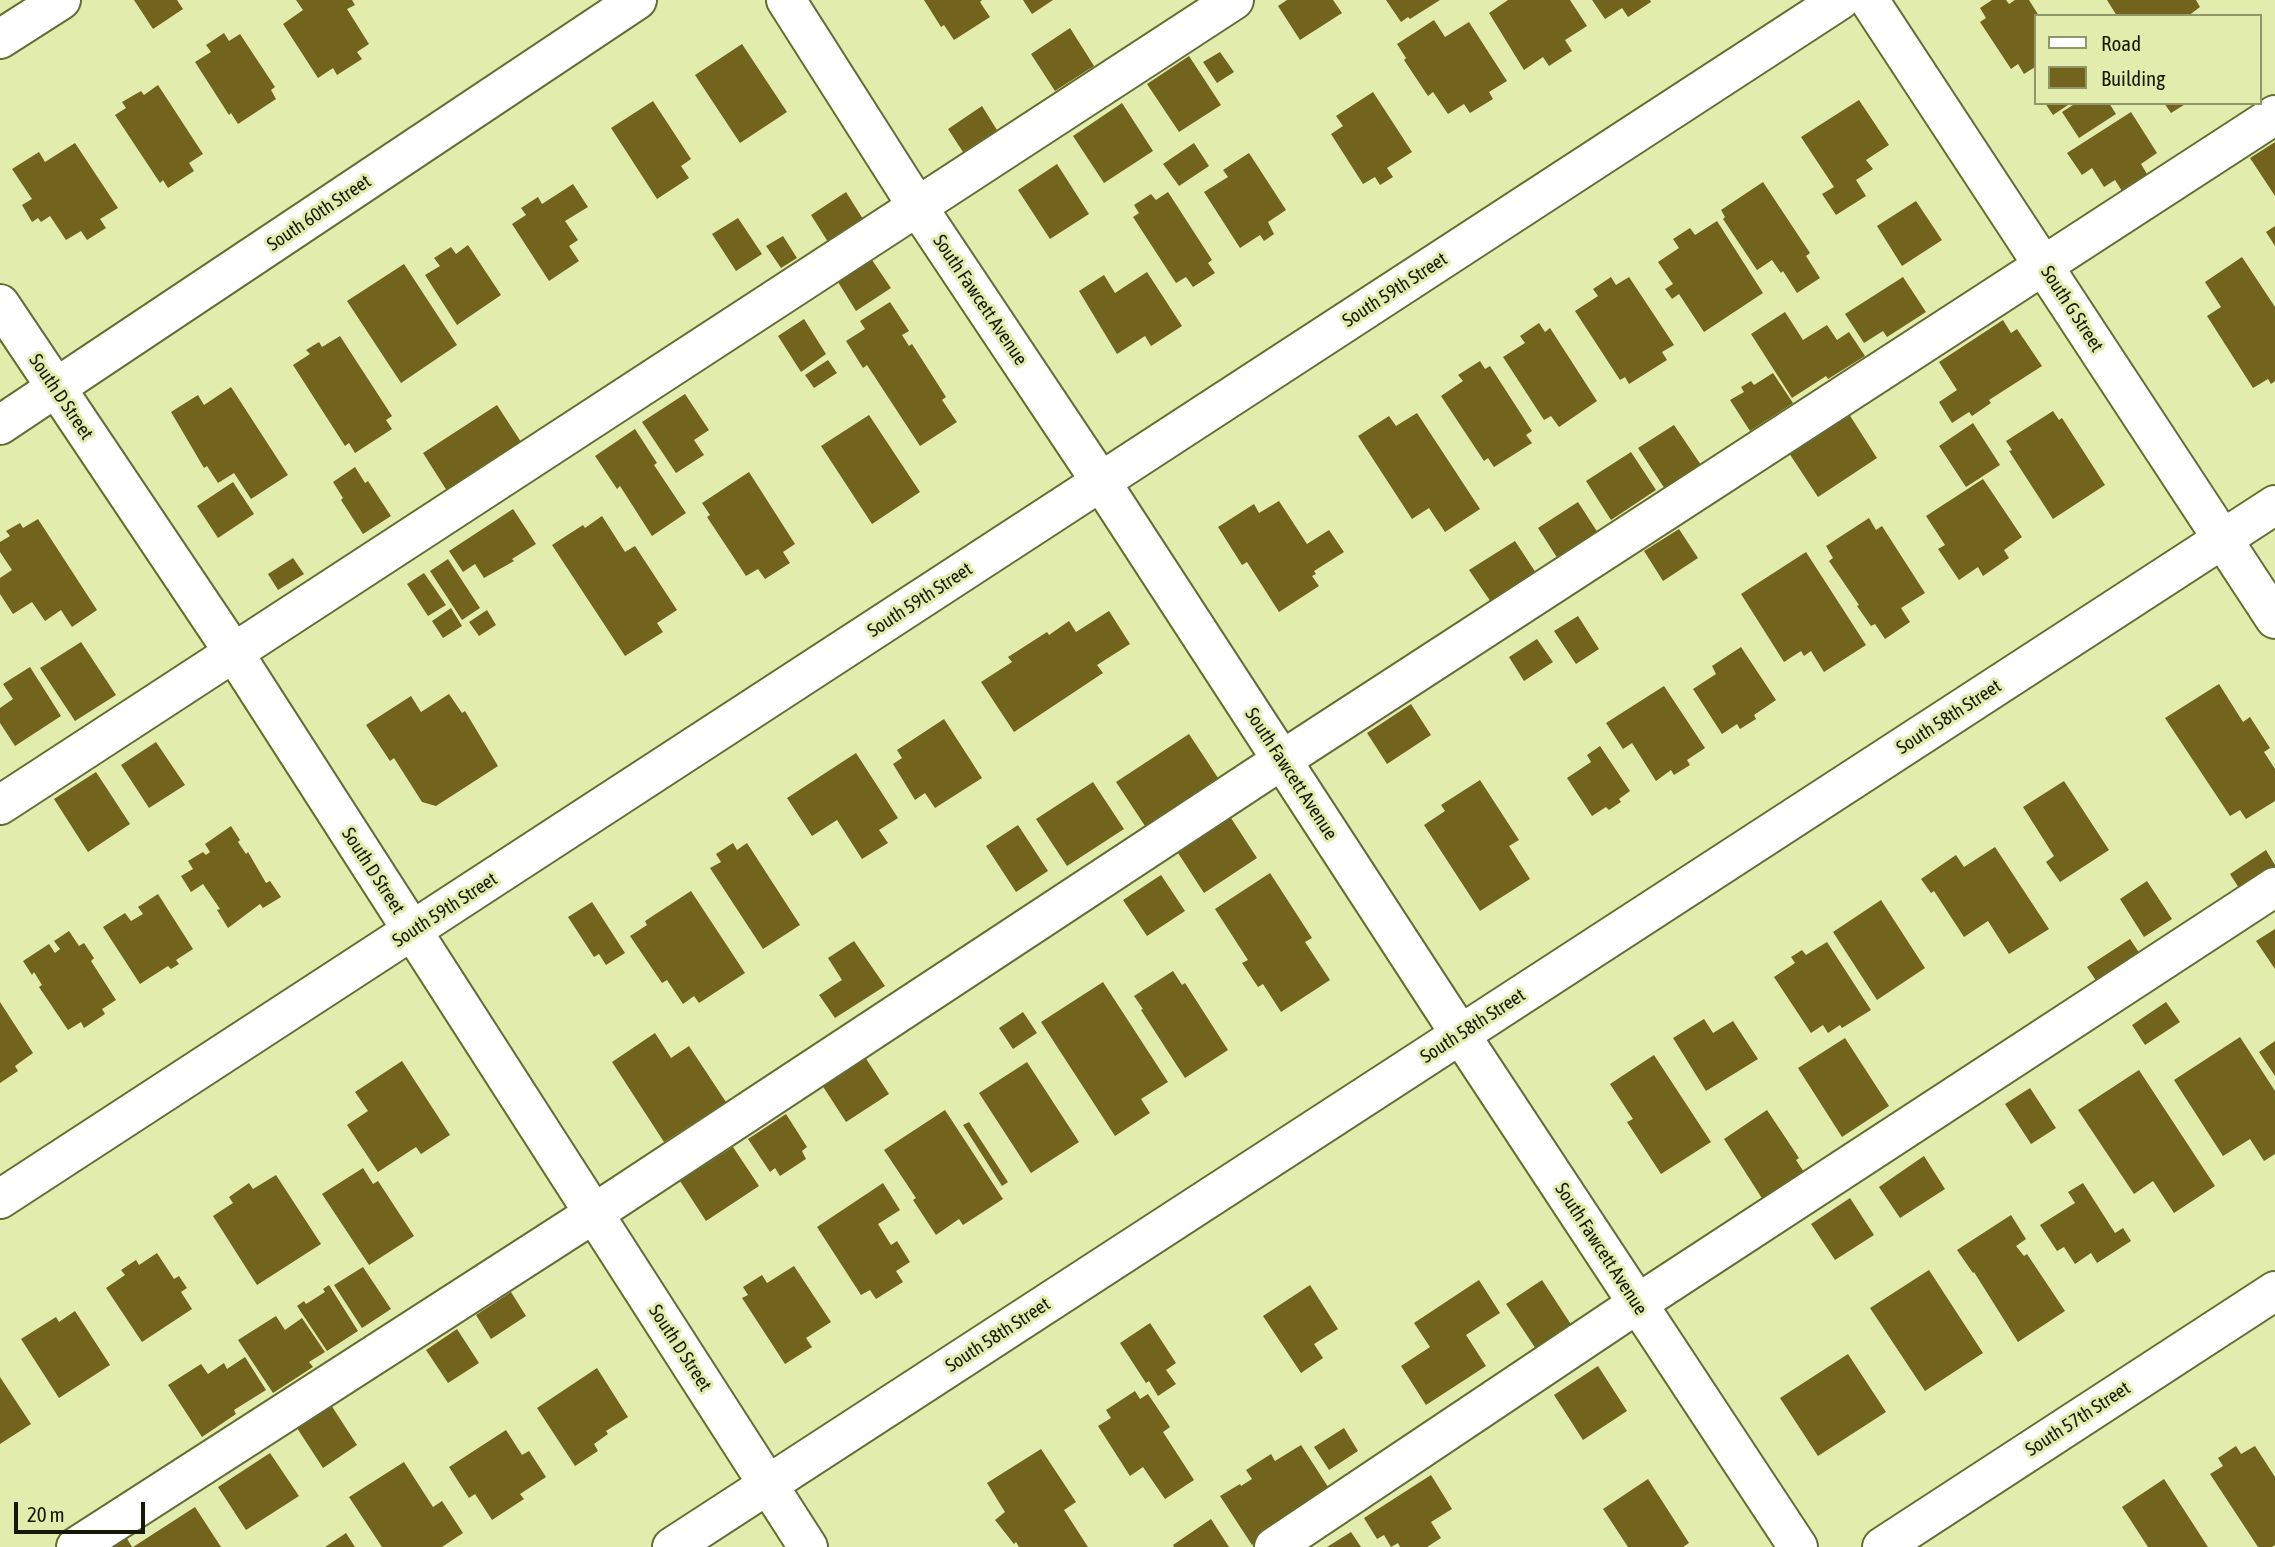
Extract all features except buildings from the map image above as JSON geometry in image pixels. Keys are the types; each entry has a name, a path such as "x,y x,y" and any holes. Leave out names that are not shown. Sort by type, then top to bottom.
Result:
{"street":[{"path":"0,40 61,0"},
{"name":"South 60th Street","path":"0,425 636,0"},
{"name":"South Fawcett Avenue","path":"786,0 1798,1547"},
{"path":"0,804 1234,0"},
{"name":"South 59th Street","path":"0,1199 1840,0"},
{"name":"South G Street","path":"1869,0 2275,619"},
{"path":"76,1547 593,1214 1282,760 2275,115"},
{"name":"South D Street","path":"0,304 234,653 808,1547"},
{"name":"South 58th Street","path":"671,1547 2275,505"},
{"path":"1274,1547 1637,1304 2275,887"},
{"name":"South 57th Street","path":"1882,1547 2275,1291"}]}
